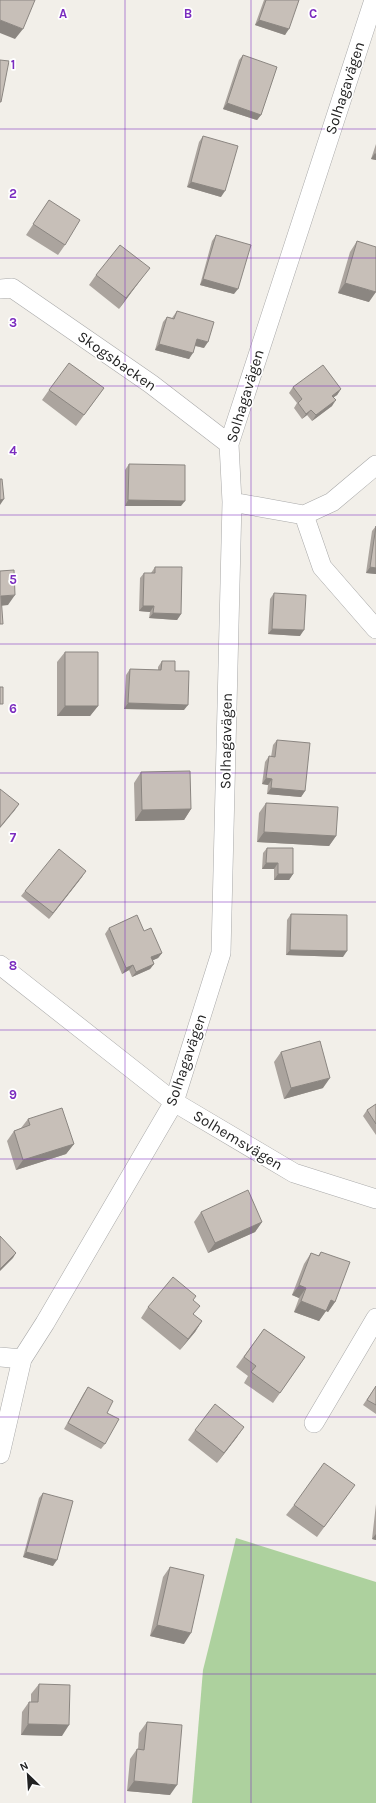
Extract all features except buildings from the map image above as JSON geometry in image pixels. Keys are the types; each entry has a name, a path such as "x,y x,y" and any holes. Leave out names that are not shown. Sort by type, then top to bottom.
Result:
{"street":[{"name":"Solhagavägen","path":"0,1454 22,1358 49,1316 174,1102 221,953 232,502 229,444 374,0"},
{"name":"Skogsbacken","path":"0,289 12,288 151,384 229,444"},
{"path":"232,502 304,515 332,502 376,465"},
{"path":"304,515 322,567 376,629"},
{"name":"Solhemsvägen","path":"0,965 174,1102 294,1173 376,1199"},
{"path":"314,1422 376,1318"},
{"path":"0,1357 22,1358"}],"green space":[{"path":"236,1538 376,1582 376,1803 192,1803 203,1670"}]}
